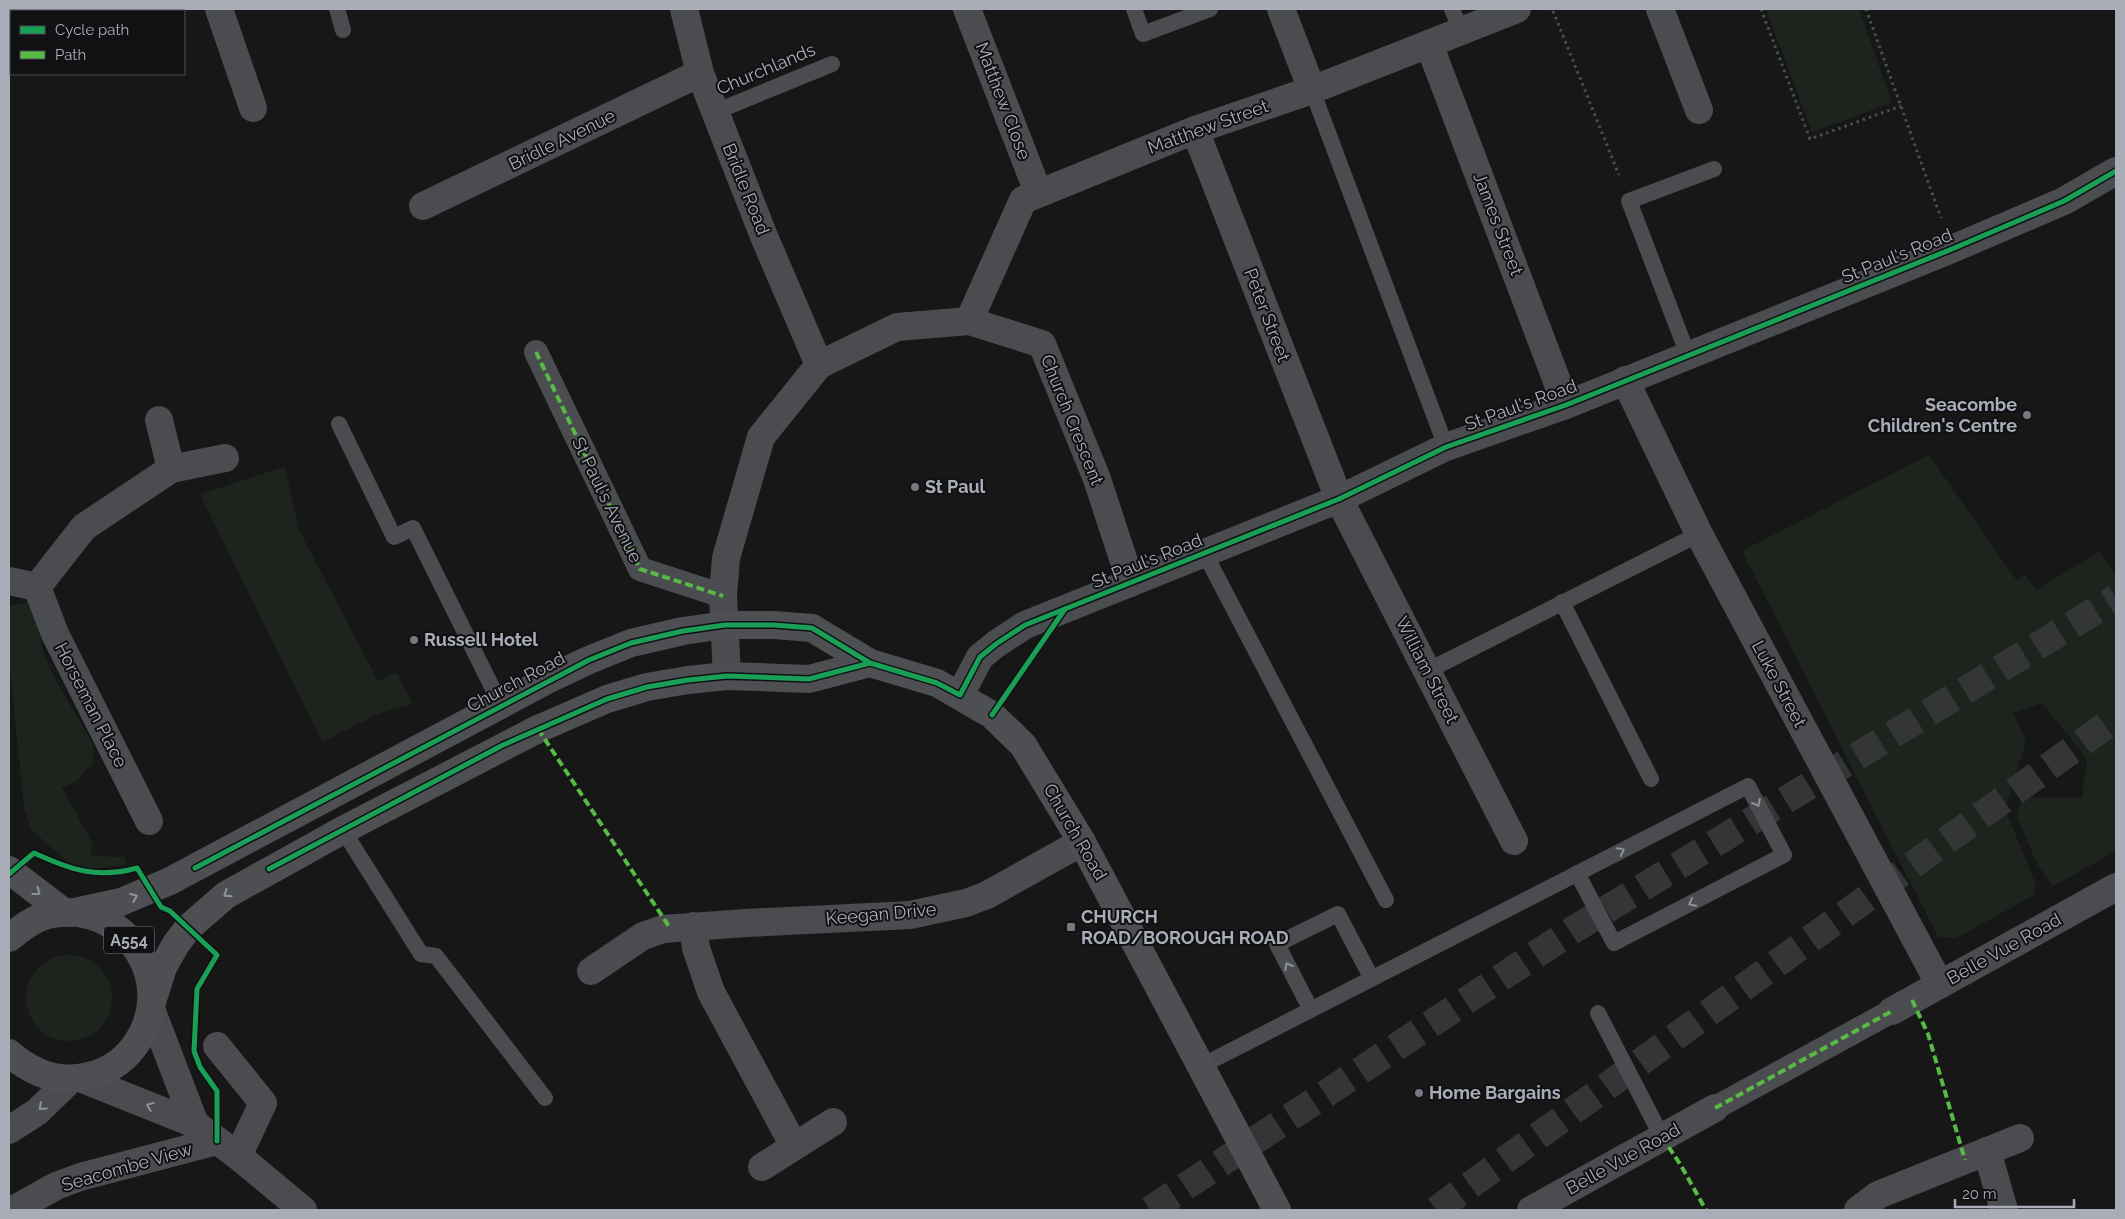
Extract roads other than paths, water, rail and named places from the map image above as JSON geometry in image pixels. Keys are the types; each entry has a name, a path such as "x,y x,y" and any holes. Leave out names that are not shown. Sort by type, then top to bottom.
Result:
{"main road":[{"path":"9,61 10,44"},
{"name":"Church Road","path":"68,913 121,902 170,882 501,705 589,660 631,643 683,631 725,625 774,625 812,628 870,663 937,683 960,695 992,714 1024,745 1082,842 1277,1210"},
{"name":"A554","path":"9,1053 21,1064 38,1073 54,1078 76,1079 97,1074 127,1056 146,1026 162,967 188,928 206,910 243,884 503,745 607,699 663,684 727,676 809,679 870,663"},
{"name":"A554","path":"9,870 68,913"},
{"name":"A554","path":"9,938 29,922 47,915 68,913 99,918 122,931 138,950 147,967 151,984 151,1005"}],"street":[{"path":"219,9 252,108"},
{"name":"Bridle Road","path":"684,9 700,73 763,234 819,365"},
{"name":"Matthew Close","path":"967,9 1038,192"},
{"path":"1281,9 1312,90"},
{"name":"Matthew Street","path":"969,321 1023,200 1038,192 1195,130 1312,90 1429,44 1457,20 1517,9"},
{"path":"1660,9 1699,110"},
{"name":"James Street","path":"1429,44 1566,405"},
{"name":"Bridle Avenue","path":"423,206 700,73"},
{"name":"Peter Street","path":"1195,130 1339,499"},
{"name":"St Paul's Road","path":"960,695 980,657 1025,624 1339,499 1446,447 1566,405 1952,249 2064,201 2116,171"},
{"name":"Church Crescent","path":"727,676 723,596 726,558 761,437 819,365 897,327 969,321 1042,344 1097,479 1131,583"},
{"name":"St Paul's Avenue","path":"536,352 640,569 723,596"},
{"name":"Luke Street","path":"1625,380 1698,534 1940,985"},
{"path":"159,420 171,469"},
{"path":"9,581 37,587 84,528 171,469 225,458"},
{"name":"William Street","path":"1339,499 1514,841"},
{"name":"Horseman Place","path":"37,587 54,634 149,821"},
{"name":"Keegan Drive","path":"591,971 643,936 663,929 910,915 966,903 987,895 1082,842"},
{"name":"Belle Vue Road","path":"1892,1011 2116,887"},
{"path":"693,926 696,948 711,992 794,1146"},
{"path":"151,1005 195,1124"},
{"path":"1715,1108 1892,1011"},
{"path":"217,1046 263,1103 227,1149"},
{"path":"9,1130 37,1112 76,1079 195,1124 303,1210"},
{"name":"Belle Vue Road","path":"1531,1210 1715,1108"},
{"path":"762,1167 833,1122"},
{"path":"1858,1210 1878,1195 2020,1138"},
{"name":"Seacombe View","path":"13,1210 56,1186 80,1177 227,1149"},
{"path":"1987,1151 2004,1210"}],"lane":[{"path":"337,9 343,30"},
{"path":"1134,9 1143,34 1210,9"},
{"name":"Churchlands","path":"715,112 832,64"},
{"path":"1312,90 1446,447"},
{"path":"1688,355 1629,201 1714,169"},
{"path":"339,424 394,536 413,528 501,705"},
{"path":"1427,671 1698,534"},
{"path":"1204,552 1386,900"},
{"path":"1562,602 1651,780"},
{"path":"1201,1066 1372,979 1577,873 1748,786 1784,854 1614,943 1577,873"},
{"path":"343,830 421,954 436,956 545,1098"},
{"path":"1311,1010 1277,944 1338,914 1372,979"},
{"path":"1598,1013 1662,1137"}],"tunnel":[{"path":"1150,1210 1573,930 2116,598"},
{"path":"1436,1210 2116,718"}],"place":[{"name":"Seacombe Children's Centre","path":"2027,415"},
{"name":"St Paul","path":"915,487"},
{"name":"Russell Hotel","path":"414,640"},
{"name":"CHURCH ROAD/BOROUGH ROAD","path":"1071,927"},
{"name":"Home Bargains","path":"1419,1093"}]}
